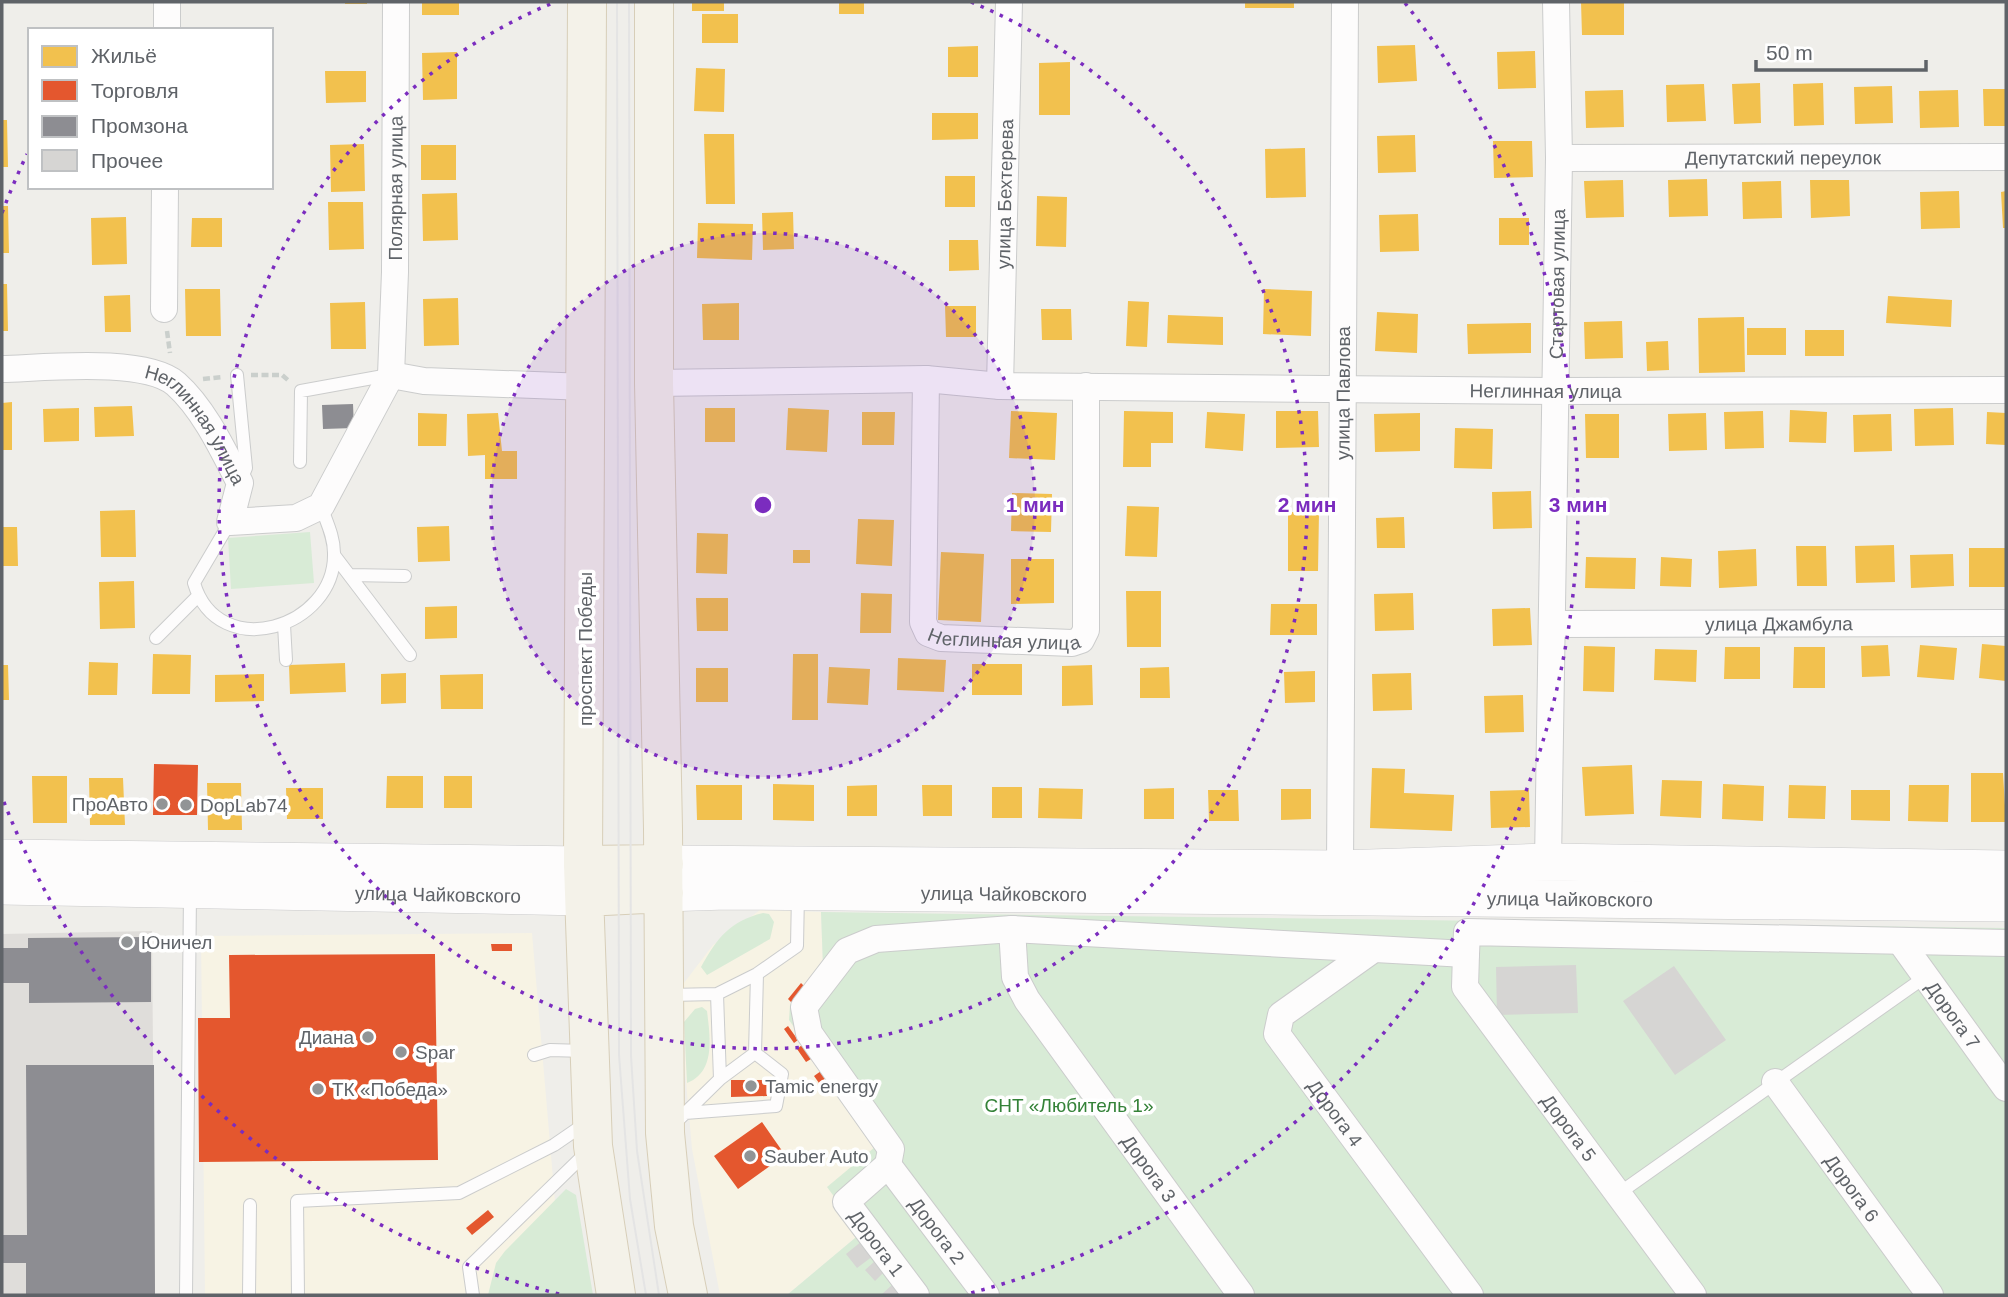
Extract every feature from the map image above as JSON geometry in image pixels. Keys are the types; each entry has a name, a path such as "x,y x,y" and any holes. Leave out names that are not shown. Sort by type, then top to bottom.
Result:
{"main road":[{"name":"проспект Победы","path":"587,2 584,881 592,1133 616,1295"},
{"path":"654,2 654,383 665,995 675,1123 674,1226 688,1295"},
{"name":"улица Чайковского","path":"2,858 584,881"},
{"name":"улица Чайковского","path":"2,886 190,889 664,878 1340,869 1548,862 2006,869"},
{"name":"улица Чайковского","path":"664,878 798,892 2006,903"}],"street":[{"path":"167,2 167,28"},
{"name":"Полярная улица","path":"391,375 395,272 396,2"},
{"name":"улица Бехтерева","path":"1000,386 1009,2"},
{"name":"улица Павлова","path":"1340,869 1345,2"},
{"name":"Стартовая улица","path":"1548,862 1559,158 1556,2"},
{"name":"Депутатский переулок","path":"1559,158 2006,157"},
{"path":"164,309 165,189"},
{"name":"Неглинная улица","path":"2,369 127,367 174,382 220,444 240,483 230,522 296,518 321,506"},
{"path":"321,506 391,375 424,381 587,387"},
{"name":"Неглинная улица","path":"926,379 923,622 928,633 941,638 1072,643 1081,640 1086,630 1086,386"},
{"name":"Неглинная улица","path":"654,383 926,379 1000,386 1556,391 2006,390"},
{"name":"улица Джамбула","path":"1553,624 2006,623"},
{"path":"888,1165 891,1149 809,1033 804,1007 847,951 876,939 1012,929 1371,951 1466,954 1467,932 2006,943"},
{"name":"Дорога 3","path":"1012,929 1015,976 1027,1000 1241,1295"},
{"name":"Дорога 7","path":"1900,941 2006,1088"},
{"name":"Дорога 4","path":"1371,951 1281,1015 1277,1034 1470,1295"},
{"name":"Дорога 5","path":"1466,954 1465,987 1693,1295"},
{"name":"Дорога 6","path":"1775,1082 1930,1295"},
{"name":"Дорога 1","path":"888,1165 846,1202 916,1295"},
{"name":"Дорога 2","path":"888,1165 986,1295"}],"lane":[{"path":"237,375 246,468 240,483"},
{"path":"300,461 301,391 391,375"},
{"path":"230,522 194,583 198,596 216,618 229,625 248,629 284,625 300,615 325,587 334,555 332,536 321,506"},
{"path":"334,555 410,655"},
{"path":"350,575 405,576"},
{"path":"156,638 198,596"},
{"path":"284,625 286,660"},
{"path":"186,1295 190,889"},
{"path":"665,995 717,994 757,974 797,946 798,892"},
{"path":"755,1053 757,974"},
{"path":"1618,1194 1926,977"},
{"path":"717,994 720,1079"},
{"path":"534,1055 550,1050 589,1051"},
{"path":"675,1123 720,1079 755,1053"},
{"path":"675,1123 776,1106 782,1074 755,1053"},
{"path":"298,1295 297,1201 459,1193 554,1145 592,1133"},
{"path":"473,1295 469,1267 592,1133"},
{"path":"249,1295 250,1205"}],"path":[{"path":"164,309 174,382 237,375 282,375 301,391"}],"shaded area":[{"path":"760,910 821,912 823,967 881,1142 861,1233 787,1295 720,1295 692,1149 685,1070 684,983 713,945"},
{"path":"152,931 155,1295 2,1295 2,934"},
{"path":"532,933 563,1295 205,1295 201,936"}],"green space":[{"path":"310,532 314,583 231,589 228,538"},
{"name":"СНТ «Любитель 1»","path":"821,912 2006,928 2006,1295 787,1295 861,1233 827,1187 881,1142 840,1093 789,1020 790,1005 823,967"},
{"path":"763,913 769,914 774,922 770,939 707,975 701,967 719,939 733,926"},
{"path":"702,1007 707,1011 709,1052 703,1071 687,1083 684,1022 695,1009"},
{"path":"566,1189 576,1195 593,1295 488,1295 496,1263"}],"building: Жильё":[{"path":"367,2 367,4 345,4"},
{"path":"422,2 459,2 459,15 422,15"},
{"path":"692,2 724,2 724,11 692,11"},
{"path":"839,2 864,2 864,14 839,14"},
{"path":"1245,2 1294,2 1294,8 1245,8"},
{"path":"1581,2 1624,2 1624,35 1582,35"},
{"path":"702,14 738,14 738,43 702,43"},
{"path":"1415,45 1417,81 1378,83 1377,46"},
{"path":"978,46 978,77 948,77 948,47"},
{"path":"1535,51 1536,88 1498,89 1497,52"},
{"path":"457,52 457,99 423,100 422,53"},
{"path":"1070,62 1070,115 1039,115 1039,63"},
{"path":"696,68 725,69 724,112 694,111"},
{"path":"325,71 366,71 366,102 326,103"},
{"path":"1760,83 1761,123 1734,124 1732,84"},
{"path":"1823,83 1824,125 1794,126 1793,84"},
{"path":"1704,84 1706,121 1667,122 1666,85"},
{"path":"1892,86 1893,123 1855,124 1854,87"},
{"path":"1983,89 2006,89 2006,126 1984,126"},
{"path":"1623,90 1624,127 1586,128 1585,91"},
{"path":"1958,90 1959,127 1920,128 1919,91"},
{"path":"932,113 978,113 978,139 932,140"},
{"path":"2,120 7,120 8,167 2,167"},
{"path":"704,134 734,134 735,204 706,204"},
{"path":"1415,135 1416,172 1378,173 1377,136"},
{"path":"1493,141 1532,141 1533,177 1494,178"},
{"path":"364,144 365,191 331,192 330,145"},
{"path":"421,145 456,145 456,180 421,180"},
{"path":"1305,148 1306,197 1266,198 1265,149"},
{"path":"945,176 975,176 975,207 945,207"},
{"path":"1707,179 1708,216 1669,217 1668,180"},
{"path":"1623,180 1624,217 1586,218 1584,181"},
{"path":"1810,180 1849,180 1850,216 1811,218"},
{"path":"1781,181 1782,218 1743,219 1742,182"},
{"path":"1959,191 1960,228 1921,229 1920,192"},
{"path":"2006,191 2006,228 2003,228 2001,192"},
{"path":"457,193 458,240 423,241 422,194"},
{"path":"1037,196 1067,197 1066,247 1036,246"},
{"path":"328,202 363,202 364,249 329,250"},
{"path":"2,206 8,206 9,253 2,253"},
{"path":"793,212 794,249 763,250 762,213"},
{"path":"1418,214 1419,251 1380,252 1379,215"},
{"path":"126,217 127,264 92,265 91,218"},
{"path":"192,218 222,218 222,247 191,247"},
{"path":"1499,218 1529,218 1529,245 1499,245"},
{"path":"698,223 753,224 752,260 697,258"},
{"path":"949,240 978,240 979,270 949,271"},
{"path":"2,284 7,284 8,331 2,331"},
{"path":"185,289 220,289 221,336 186,336"},
{"path":"1264,289 1312,291 1311,336 1263,334"},
{"path":"130,295 131,332 105,332 104,296"},
{"path":"1888,296 1952,300 1951,327 1886,323"},
{"path":"458,298 459,345 424,346 423,299"},
{"path":"1128,301 1149,302 1147,347 1126,346"},
{"path":"365,302 366,349 331,349 330,303"},
{"path":"739,303 739,340 703,340 702,304"},
{"path":"945,306 976,306 976,337 946,337"},
{"path":"1041,309 1071,309 1072,340 1042,340"},
{"path":"1377,312 1418,314 1417,353 1375,351"},
{"path":"1168,315 1223,317 1223,345 1167,343"},
{"path":"1744,317 1745,372 1699,373 1698,318"},
{"path":"1622,321 1623,358 1585,359 1584,322"},
{"path":"1531,323 1531,353 1468,354 1467,324"},
{"path":"1747,328 1786,328 1786,355 1747,355"},
{"path":"1805,330 1844,330 1844,356 1805,356"},
{"path":"1668,341 1669,370 1647,371 1646,342"},
{"path":"12,402 12,450 2,450 2,403"},
{"path":"132,406 134,436 95,437 94,407"},
{"path":"79,408 79,441 44,442 43,409"},
{"path":"705,408 735,408 735,442 705,442"},
{"path":"788,408 829,410 827,452 786,450"},
{"path":"1953,408 1954,445 1915,446 1914,409"},
{"path":"1790,410 1827,412 1826,443 1789,442"},
{"path":"1011,411 1057,413 1055,460 1009,458"},
{"path":"1124,411 1173,412 1173,443 1151,443 1151,467 1123,467"},
{"path":"1276,411 1318,411 1319,447 1276,448"},
{"path":"1763,411 1764,448 1725,449 1724,412"},
{"path":"862,412 895,412 894,445 862,445"},
{"path":"1207,412 1245,414 1243,451 1205,448"},
{"path":"1987,412 2006,413 2006,445 1986,444"},
{"path":"418,413 447,414 446,446 418,446"},
{"path":"498,413 502,451 517,451 517,479 485,479 485,455 468,456 467,414"},
{"path":"1420,413 1420,451 1375,452 1374,414"},
{"path":"1706,413 1707,450 1669,451 1668,414"},
{"path":"1585,414 1619,414 1619,458 1586,458"},
{"path":"1891,414 1892,451 1854,452 1853,415"},
{"path":"1455,428 1493,429 1492,469 1454,468"},
{"path":"1531,491 1532,528 1493,529 1492,492"},
{"path":"1012,493 1052,494 1051,532 1011,531"},
{"path":"1127,506 1159,507 1157,557 1125,556"},
{"path":"135,510 136,557 101,557 100,511"},
{"path":"1288,512 1319,512 1318,571 1288,571"},
{"path":"1404,517 1405,548 1377,548 1376,518"},
{"path":"858,519 894,520 892,566 856,564"},
{"path":"449,526 450,561 418,562 417,527"},
{"path":"2,527 17,527 18,566 2,566"},
{"path":"697,533 728,534 727,574 696,573"},
{"path":"1894,545 1895,582 1856,583 1855,546"},
{"path":"1796,546 1826,546 1827,586 1797,586"},
{"path":"1969,548 2006,548 2006,587 1969,587"},
{"path":"1756,549 1757,586 1719,588 1718,551"},
{"path":"793,550 810,550 810,563 793,563"},
{"path":"941,552 984,554 981,622 938,620"},
{"path":"1953,554 1954,586 1911,588 1910,555"},
{"path":"1586,557 1636,558 1635,589 1585,588"},
{"path":"1661,557 1692,559 1691,587 1660,586"},
{"path":"1011,559 1054,559 1054,603 1011,604"},
{"path":"134,581 135,628 100,629 99,582"},
{"path":"1126,591 1161,591 1161,647 1127,647"},
{"path":"861,593 892,594 891,633 860,633"},
{"path":"1413,593 1414,630 1375,631 1374,594"},
{"path":"696,598 728,598 728,631 697,631"},
{"path":"1271,604 1317,604 1317,635 1270,635"},
{"path":"457,606 457,638 425,639 425,607"},
{"path":"1530,608 1532,645 1493,646 1492,609"},
{"path":"1982,644 2006,646 2006,681 1979,678"},
{"path":"1888,645 1890,676 1862,677 1861,646"},
{"path":"1920,645 1957,648 1954,680 1917,677"},
{"path":"1584,646 1615,647 1614,692 1583,691"},
{"path":"1725,647 1760,647 1760,679 1724,679"},
{"path":"1794,647 1825,647 1825,688 1793,688"},
{"path":"1655,649 1697,650 1696,682 1654,680"},
{"path":"153,654 191,655 190,694 152,694"},
{"path":"793,654 818,654 818,720 792,720"},
{"path":"898,658 946,660 944,692 897,690"},
{"path":"89,662 118,663 117,695 88,695"},
{"path":"345,663 346,692 290,694 289,665"},
{"path":"972,664 1022,664 1022,695 972,695"},
{"path":"2,665 8,665 9,700 2,700"},
{"path":"1092,665 1093,705 1062,706 1062,666"},
{"path":"829,667 870,669 868,705 827,703"},
{"path":"1169,667 1170,698 1140,698 1140,668"},
{"path":"696,668 728,668 728,702 696,702"},
{"path":"1315,671 1315,702 1285,703 1284,672"},
{"path":"406,673 406,703 381,704 381,674"},
{"path":"1411,673 1412,710 1373,711 1372,674"},
{"path":"264,674 264,701 215,702 215,675"},
{"path":"483,674 483,709 441,709 440,675"},
{"path":"1523,695 1524,732 1485,733 1484,696"},
{"path":"1632,765 1634,814 1585,816 1582,767"},
{"path":"1372,768 1405,769 1404,793 1454,795 1452,831 1370,828"},
{"path":"1971,773 2003,773 2006,822 1971,822"},
{"path":"32,776 67,776 67,823 33,823"},
{"path":"387,776 423,776 423,808 386,808"},
{"path":"444,776 472,776 472,808 444,808"},
{"path":"89,778 123,778 125,825 90,825"},
{"path":"1662,780 1702,781 1701,818 1660,816"},
{"path":"207,783 241,783 242,830 208,830"},
{"path":"773,784 814,785 814,821 773,820"},
{"path":"1723,784 1764,786 1763,821 1722,819"},
{"path":"696,785 742,785 742,820 697,820"},
{"path":"877,785 877,816 847,816 847,786"},
{"path":"922,785 952,785 952,816 923,816"},
{"path":"1789,785 1826,786 1825,819 1788,818"},
{"path":"1909,785 1949,785 1948,822 1908,821"},
{"path":"992,787 1022,787 1022,818 992,818"},
{"path":"286,788 323,788 323,819 287,819"},
{"path":"1039,788 1083,789 1082,819 1038,818"},
{"path":"1174,788 1174,819 1144,819 1144,789"},
{"path":"1281,789 1311,789 1311,819 1281,820"},
{"path":"1208,790 1238,790 1239,821 1209,821"},
{"path":"1529,790 1530,827 1491,828 1490,791"},
{"path":"1851,790 1890,790 1890,821 1851,820"}],"building: Торговля":[{"path":"154,764 198,765 197,815 153,815"},
{"path":"491,944 512,944 512,951 492,951"},
{"name":"ТК «Победа»","path":"435,954 438,1160 199,1162 198,1018 230,1018 229,955"},
{"path":"801,983 805,987 792,1003 788,999"},
{"path":"788,1026 798,1040 794,1043 784,1029"},
{"path":"802,1045 811,1059 806,1062 797,1049"},
{"path":"821,1071 826,1078 819,1083 814,1076"},
{"path":"731,1080 767,1080 767,1096 731,1097"},
{"name":"Sauber Auto","path":"762,1122 785,1155 738,1189 714,1156"},
{"path":"488,1210 494,1217 472,1235 466,1228"}],"building: Промзона":[{"path":"353,404 354,428 323,429 322,405"},
{"path":"151,937 151,1002 29,1003 29,983 2,983 2,948 28,948 28,938"},
{"path":"26,1065 154,1065 155,1295 26,1295 26,1263 2,1263 2,1235 27,1235"}],"building: Прочее":[{"path":"1576,965 1578,1013 1497,1015 1496,967"},
{"path":"1674,966 1726,1040 1675,1075 1623,1001"},
{"path":"862,1241 873,1256 857,1268 846,1254"},
{"path":"875,1261 885,1271 875,1281 865,1270"},
{"path":"893,1284 902,1295 881,1295"}],"tram line":[{"path":"617,2 619,1055 630,1199 646,1295"},
{"path":"629,2 631,1056 637,1151 659,1295"}],"place":[{"name":"ПроАвто","path":"162,804"},
{"name":"DopLab74","path":"186,805"},
{"name":"Юничел","path":"127,942"},
{"name":"Диана","path":"368,1037"},
{"name":"Spar","path":"401,1052"},
{"name":"Tamic energy","path":"751,1086"},
{"name":"ТК «Победа»","path":"318,1089"},
{"name":"Sauber Auto","path":"750,1156"}]}
